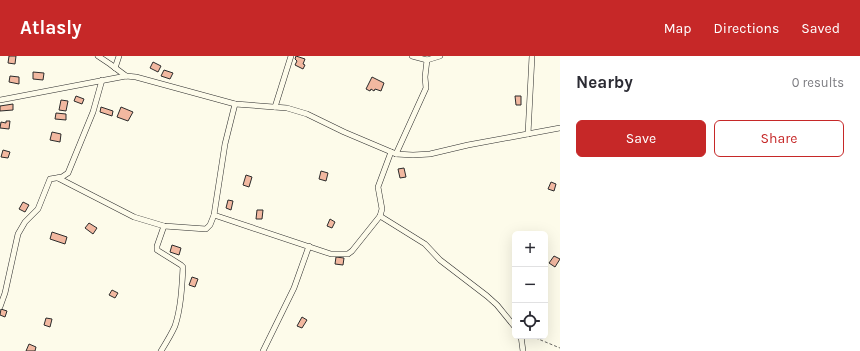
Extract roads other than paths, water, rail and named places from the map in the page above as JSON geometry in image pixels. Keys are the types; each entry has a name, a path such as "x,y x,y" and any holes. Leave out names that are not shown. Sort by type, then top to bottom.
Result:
{"street":[{"path":"98,56 126,76"},
{"path":"115,68 119,56"},
{"path":"275,107 291,56"},
{"path":"412,56 427,60 440,56"},
{"path":"528,134 532,56"},
{"path":"214,215 331,254 348,254 380,216 382,209 378,187 425,91 427,60"},
{"path":"0,100 126,76 149,79 235,104 287,108 308,114 344,132 394,153 412,155 430,154 560,128"},
{"path":"0,308 5,293 18,234 25,222 38,209 48,181 51,178 66,176 72,166 93,112 102,80"},
{"path":"57,178 134,218 164,226 206,229 210,225 214,215 225,144 235,104"},
{"path":"380,216 425,244 440,260 487,296 512,324"},
{"path":"161,351 175,325 181,292 183,268 181,265 157,250 164,226"},
{"path":"263,351 294,288 309,246"},
{"path":"521,339 523,351"}]}
